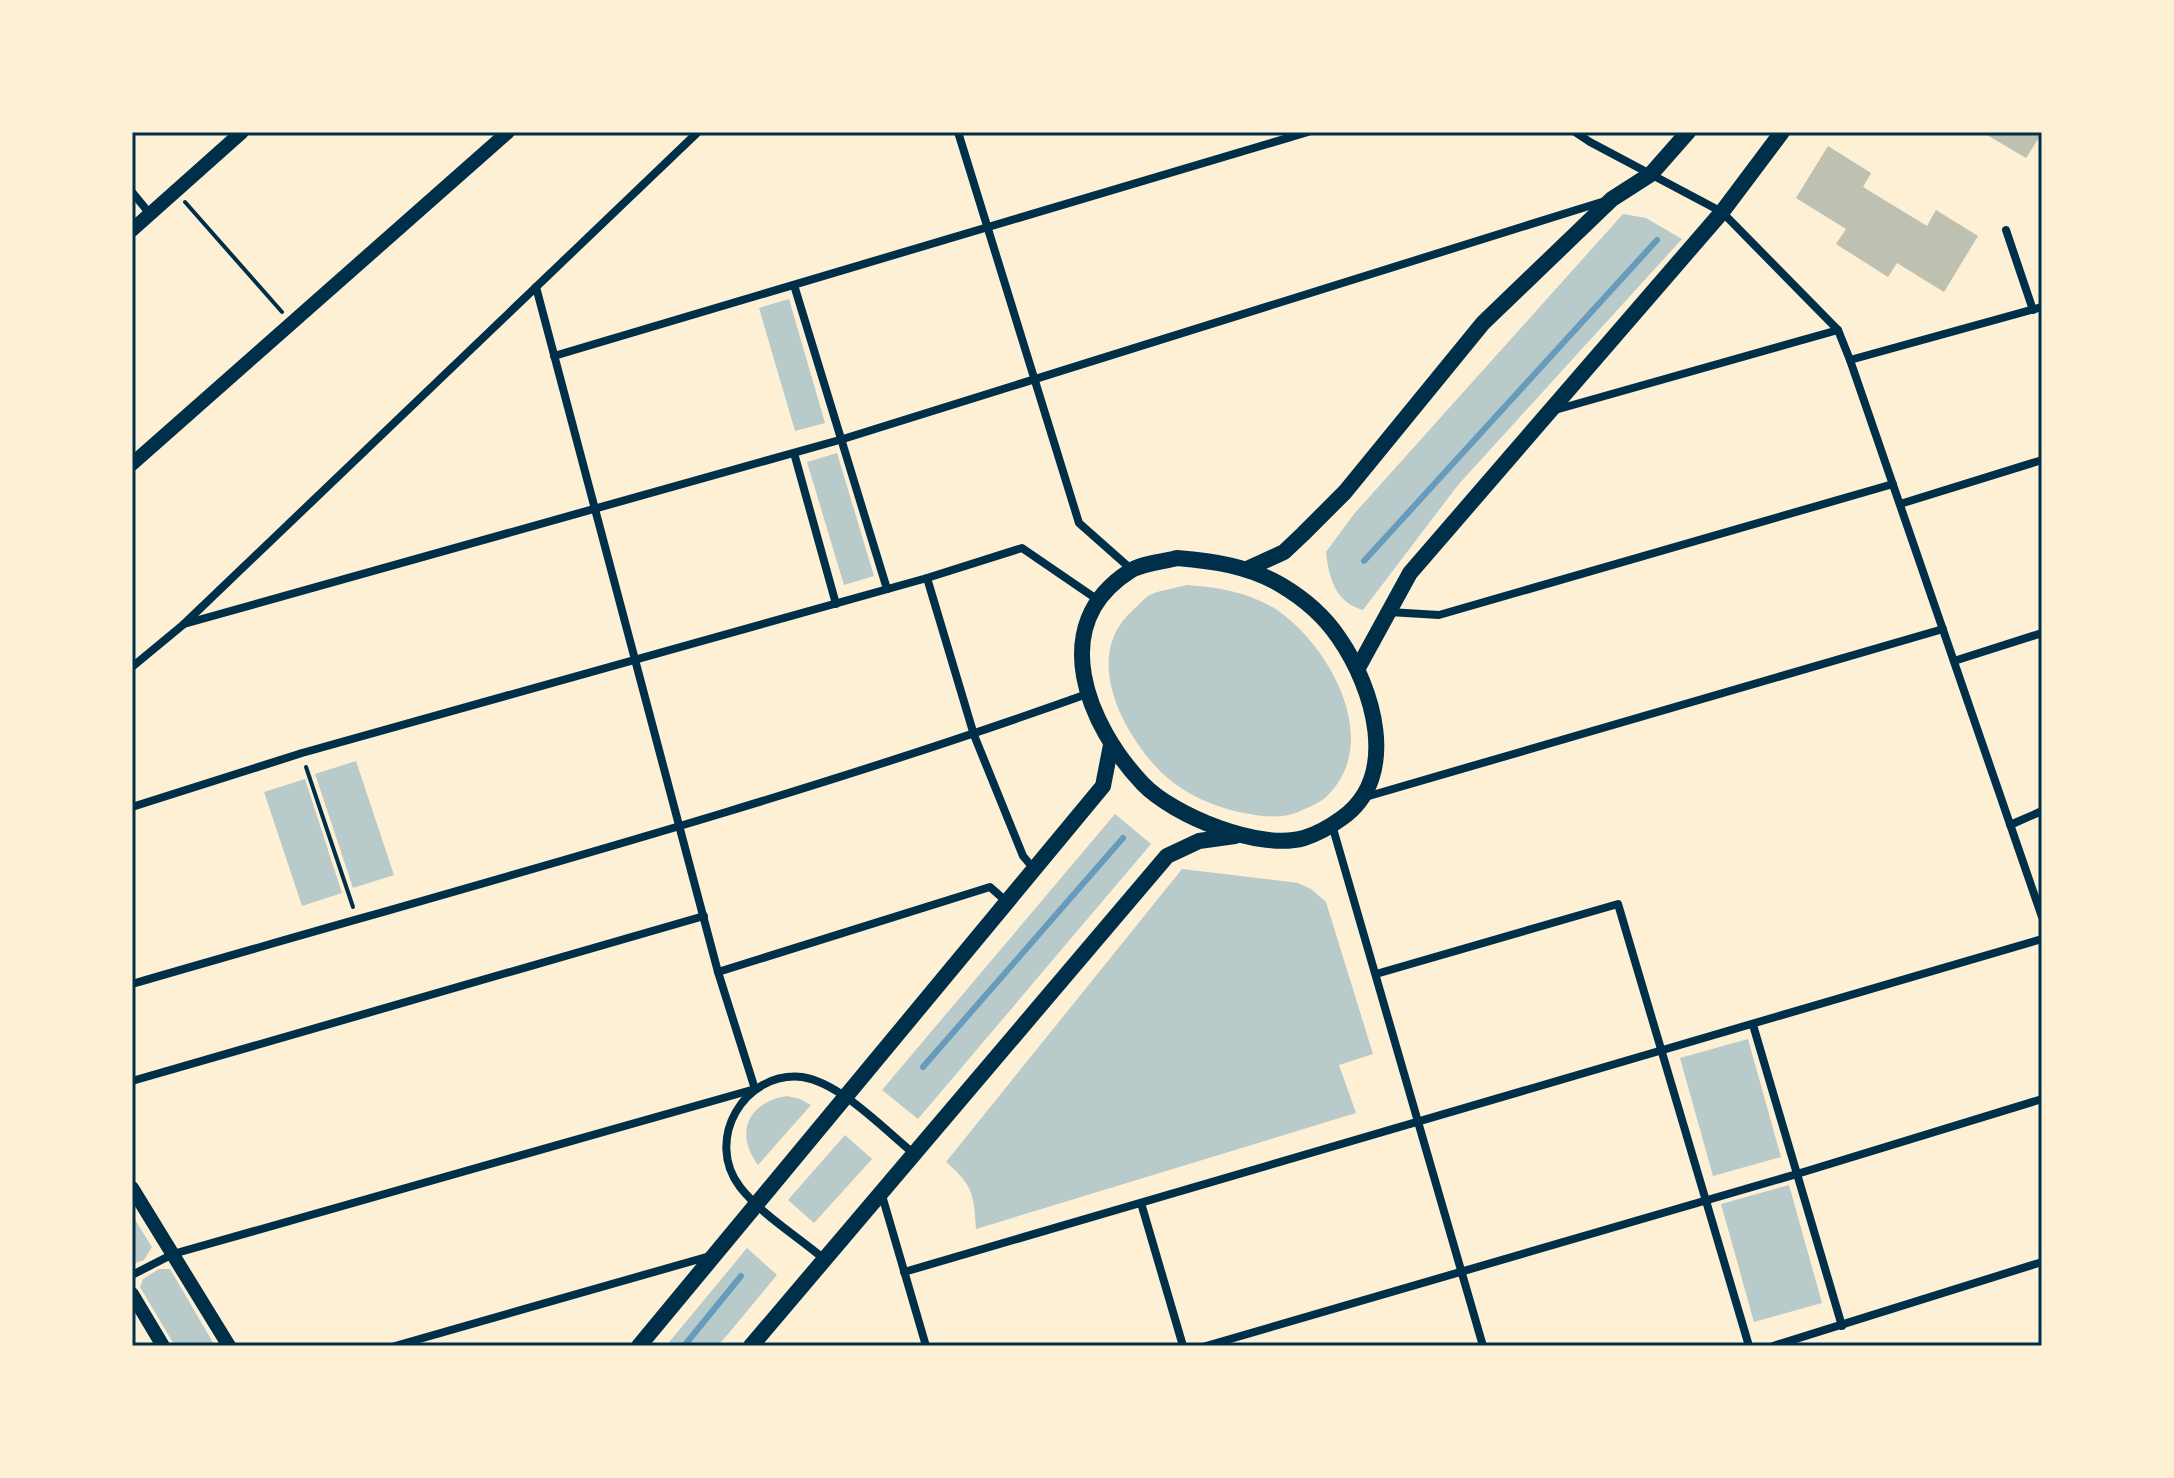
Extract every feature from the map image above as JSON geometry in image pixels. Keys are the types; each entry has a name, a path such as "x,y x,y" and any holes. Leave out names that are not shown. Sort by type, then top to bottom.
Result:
{"main road":[{"path":"1247,569 1284,552 1345,492 1483,323 1612,199 1651,174 1688,132"},
{"path":"1358,668 1410,573 1722,212 1782,132"},
{"path":"1177,558 1212,561 1247,569 1281,585 1312,608 1338,636 1358,668 1371,706 1377,746 1373,774 1361,799 1350,813 1302,839 1239,835 1189,817 1145,786 1111,745 1097,721 1087,694 1082,669 1083,633 1098,600 1132,570 1177,558"},
{"path":"639,1346 1103,786 1111,745"},
{"path":"751,1346 1167,856 1199,841 1239,835"}],"street":[{"path":"132,230 242,132"},
{"path":"132,464 508,132"},
{"path":"132,667 184,624 696,134 708,132"},
{"path":"958,132 1079,523 1132,570"},
{"path":"554,356 1308,132"},
{"path":"1575,132 1722,212 1838,330 2042,917"},
{"path":"132,192 150,214"},
{"path":"184,624 843,439 1612,199"},
{"path":"1850,360 2038,309 2006,230"},
{"path":"794,285 887,589"},
{"path":"536,287 718,972 755,1089"},
{"path":"1550,412 1838,330"},
{"path":"794,453 836,604"},
{"path":"1900,504 2042,460"},
{"path":"1389,612 1439,615 1893,484"},
{"path":"132,807 302,753 836,604 1022,548 1098,600"},
{"path":"927,578 974,735 1023,856 1035,869"},
{"path":"1361,799 1943,629"},
{"path":"1954,661 2042,633"},
{"path":"132,984 679,825 974,735 1087,694"},
{"path":"2010,825 2042,811"},
{"path":"1332,825 1483,1346"},
{"path":"718,972 990,887 1007,902"},
{"path":"1376,974 1618,904 1749,1346"},
{"path":"132,1081 704,916"},
{"path":"904,1272 2042,939"},
{"path":"1753,1025 1842,1326"},
{"path":"132,1275 173,1254 755,1089 780,1078 803,1077 824,1084 845,1097 913,1153"},
{"path":"755,1089 741,1101 730,1121 725,1143 732,1172 739,1186 757,1204 824,1259"},
{"path":"1206,1346 1224,1344 1461,1270 1706,1201 2042,1099"},
{"path":"132,1188 229,1346"},
{"path":"881,1192 926,1346"},
{"path":"1141,1203 1183,1346"},
{"path":"395,1346 714,1255"},
{"path":"1773,1346 2042,1262"},
{"path":"132,1294 163,1346"}],"path":[{"path":"176,191 292,323"},
{"path":"302,753 357,919"}],"shaded area":[{"path":"1623,214 1646,218 1682,239 1458,485 1363,610 1353,606 1335,588 1326,552 1354,514"},
{"path":"789,299 825,423 795,431 759,308"},
{"path":"837,453 874,576 844,585 807,462"},
{"path":"1187,585 1232,591 1274,608 1294,623 1329,667 1342,693 1351,746 1344,771 1329,794 1319,802 1293,814 1274,816 1238,812 1213,804 1168,779 1132,734 1113,692 1109,670 1110,648 1118,628 1144,599"},
{"path":"356,761 394,875 353,888 315,774"},
{"path":"305,779 342,893 302,906 264,792"},
{"path":"1115,814 1151,844 918,1119 882,1090"},
{"path":"1182,869 1298,883 1326,902 1373,1054 1339,1065 1356,1113 976,1229 967,1184 946,1162"},
{"path":"1748,1039 1781,1157 1713,1176 1680,1058"},
{"path":"787,1096 811,1105 758,1165 747,1142 749,1121 763,1105"},
{"path":"845,1135 872,1159 814,1223 788,1200"},
{"path":"1789,1185 1822,1303 1754,1322 1721,1204"},
{"path":"132,1215 152,1247 144,1260 132,1264"},
{"path":"747,1248 777,1275 718,1346 666,1346"},
{"path":"159,1269 170,1269 215,1346 175,1346 140,1287 143,1279"}],"building":[{"path":"1982,132 2042,132 2042,133 2026,158"},
{"path":"1828,146 1871,173 1863,187 1927,226 1936,210 1978,236 1944,292 1897,263 1888,277 1836,244 1846,229 1796,198"}],"waterway":[{"path":"1364,561 1657,240"},
{"path":"923,1067 1123,838"},
{"path":"684,1346 741,1276"}]}
